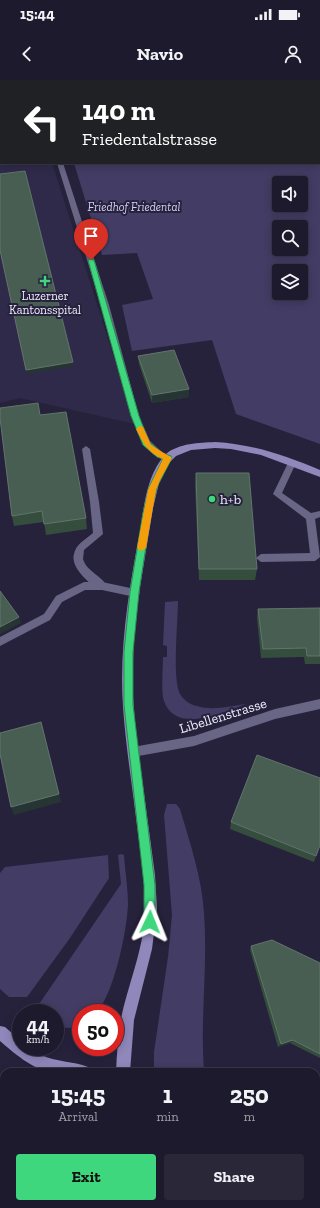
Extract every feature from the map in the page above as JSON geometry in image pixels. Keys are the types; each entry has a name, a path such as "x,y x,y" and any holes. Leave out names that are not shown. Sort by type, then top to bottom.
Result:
{"main road":[{"path":"123,1068 129,1016 146,953 151,910 146,850 128,705 128,681 129,644 135,592 152,490 158,474 168,458 183,449 223,444 242,446 265,452 320,474"},
{"path":"0,1032 33,1058 42,1063 58,1068"}],"street":[{"path":"60,164 105,305 135,416 146,443 160,455 168,458"},
{"path":"86,449 91,484 97,510 98,534 81,549 78,555 80,564 93,579 102,586"},
{"path":"261,558 315,557 310,517 277,494 292,462"},
{"path":"310,517 320,514"},
{"path":"0,642 47,617 58,599 84,586 102,586 135,592"},
{"name":"Libellenstrasse","path":"133,752 194,741 275,714 320,704"}],"shaded area":[{"name":"Luzerner Kantonsspital","path":"0,164 52,164 135,424 20,398 0,403"}],"green space":[{"name":"Friedhof Friedental","path":"74,164 320,164 320,444 236,414 212,340 132,351 122,305 153,299 137,253 102,255"},
{"path":"178,601 176,676 180,694 185,700 194,705 209,708 222,708 246,704 214,716 201,718 189,719 179,717 170,711 164,701 162,680 163,657 167,657 167,646 163,645 165,602"},
{"path":"167,804 176,804 180,809 201,887 205,933 204,1068 154,1068 154,1052 168,957 172,915 164,815"},
{"path":"108,855 109,878 70,938 27,997 9,997 0,989 0,873 5,867"},
{"path":"118,855 124,855 128,904 125,930 114,977 103,1004 72,1004 72,1027 64,1028 64,1004 39,1004 121,884"}],"building":[{"path":"25,171 73,362 26,370 0,250 0,174"},
{"path":"174,350 189,389 152,395 138,356"},
{"path":"38,403 40,415 66,412 86,518 44,524 42,511 12,516 0,408"},
{"path":"196,473 249,473 257,569 199,569"},
{"path":"0,591 19,617 0,627"},
{"path":"320,608 320,656 307,656 306,648 263,649 258,609"},
{"path":"41,722 59,794 11,807 0,754 0,733"},
{"path":"257,755 320,778 320,845 316,856 231,822"},
{"path":"272,940 320,963 320,1054 293,1040 281,1044 251,946"}],"slow traffic":[{"path":"140,429 148,446 160,455 168,458 161,469 152,490 141,548"}],"place":[{"name":"Luzerner Kantonsspital","path":"45,281"},
{"name":"h+b","path":"212,499"}],"route":[{"path":"91,260 105,305 135,416 148,446 160,455 168,458 153,487 147,513 131,620 129,652 128,705 150,885 150,922"}]}
